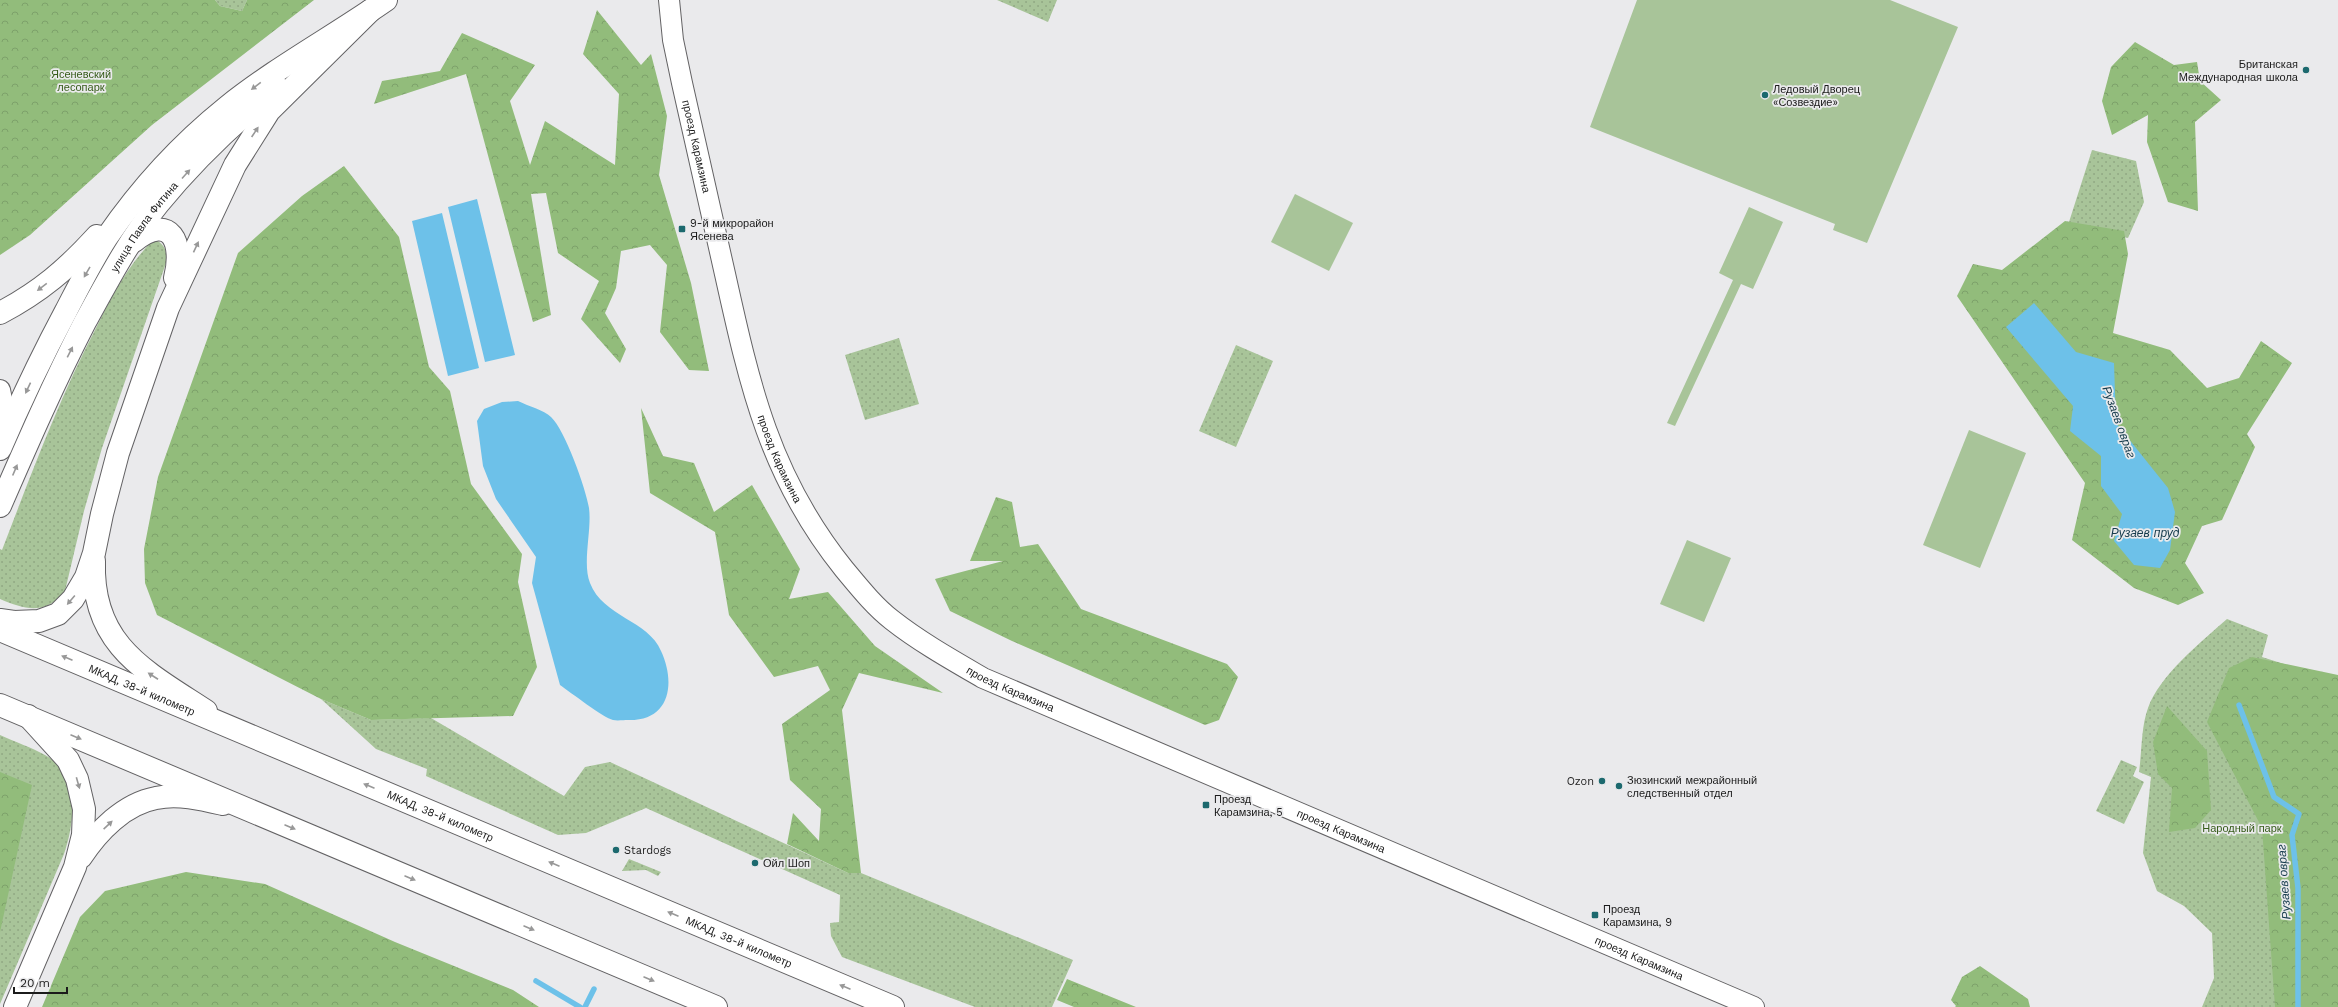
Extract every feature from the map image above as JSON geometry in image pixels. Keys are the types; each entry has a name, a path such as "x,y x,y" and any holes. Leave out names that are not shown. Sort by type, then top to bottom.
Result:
{"main road":[{"name":"улица Павла Фитина","path":"2,444 44,353 80,284 107,237 159,173 180,149 226,108 282,66 378,5"},
{"name":"улица Павла Фитина","path":"0,506 65,361 128,246 158,204 242,116 378,5"},
{"path":"168,308 234,165 269,111 378,5"},
{"path":"0,313 33,294 71,265 148,177 159,173"},
{"path":"0,620 14,622 39,621 58,614 73,599 86,577 94,553 102,514 118,453 168,308 180,261 177,244 170,234 159,229 147,232 128,246"},
{"path":"94,553 93,575 97,601 106,627 121,648 144,670 232,728"},
{"name":"МКАД, 38-й километр","path":"0,630 887,1004"},
{"path":"0,704 716,1007"},
{"path":"15,1007 75,867 84,835 84,809 77,779 68,760 27,716"},
{"path":"75,867 92,839 114,820 137,804 156,798 176,797 203,800 254,812"}],"street":[{"name":"проезд Карамзина","path":"669,0 673,40 744,361 768,437 794,496 820,539 860,589 891,619 931,648 983,678 1754,1007"},
{"path":"0,390 5,415 2,444"}],"green space":[{"name":"Ясеневский лесопарк","path":"0,0 215,0 220,6 242,11 247,0 314,0 152,125 30,235 0,255"},
{"path":"215,0 247,0 242,11 220,6"},
{"path":"997,0 1057,0 1048,22"},
{"name":"Ледовый Дворец «Созвездие»","path":"1637,0 1890,0 1958,27 1867,243 1833,230 1835,224 1590,127"},
{"path":"597,10 641,65 651,54 667,116 659,175 691,283 709,371 689,370 660,332 667,265 650,245 621,251 616,288 605,313 626,349 620,363 581,319 599,281 558,253 546,193 531,194 551,315 533,322 466,74 374,104 382,81 440,71 462,33 535,65 510,101 530,165 545,121 615,165 619,94 583,54"},
{"path":"2135,42 2174,65 2197,62 2200,81 2221,100 2195,122 2198,211 2168,202 2147,142 2148,115 2112,135 2102,101 2111,67"},
{"path":"2092,150 2136,161 2144,202 2128,238 2069,222"},
{"path":"344,166 399,237 429,367 450,391 471,484 522,554 518,582 537,667 513,716 371,720 321,699 157,615 145,583 144,549 158,477 238,253 302,196"},
{"path":"1295,194 1353,223 1329,271 1271,242"},
{"path":"1749,207 1783,222 1753,289 1741,284 1675,426 1667,423 1733,280 1719,273"},
{"path":"2065,221 2124,231 2128,254 2113,333 2170,350 2207,388 2239,378 2261,341 2292,363 2247,434 2255,447 2222,520 2202,526 2185,563 2204,593 2178,605 2134,588 2072,540 2085,483 1957,296 1973,264 2002,270"},
{"path":"154,239 165,249 166,263 102,448 84,511 65,591 58,599 43,607 27,608 9,603 0,599 0,549 2,550 57,411 101,317 128,271 144,249"},
{"path":"899,338 919,404 865,420 845,355"},
{"path":"1236,345 1273,361 1236,447 1199,431"},
{"path":"641,408 663,456 694,463 714,512 752,485 800,569 789,599 828,592 875,646 943,693 859,673 842,710 861,873 848,873 787,844 793,813 819,841 821,809 790,780 782,724 830,690 818,666 774,677 729,615 715,532 650,493"},
{"path":"1969,430 2026,453 1980,568 1923,545"},
{"path":"996,497 1012,502 1020,547 1038,544 1081,609 1227,664 1238,677 1219,720 1205,725 1012,641 950,611 935,579 1003,561 970,561"},
{"path":"1687,540 1731,558 1704,622 1660,604"},
{"name":"Народный парк","path":"2227,619 2268,635 2262,657 2338,681 2338,1007 2202,1007 2214,978 2212,933 2184,906 2157,891 2143,853 2151,777 2139,772 2143,731 2148,708 2161,684 2171,672 2194,648"},
{"path":"2252,657 2338,675 2338,1007 2275,1007 2262,828 2207,722 2229,668"},
{"path":"321,699 371,720 431,718 564,796 585,767 610,762 848,873 861,873 1073,960 1052,1007 975,1007 842,957 831,936 830,923 839,922 840,895 646,808 586,833 558,835 426,776 427,769 376,749"},
{"path":"2167,706 2207,751 2211,810 2195,828 2169,832 2172,788 2158,774 2153,742"},
{"path":"0,735 40,752 57,764 65,774 70,786 72,813 71,827 64,854 0,1004"},
{"path":"2121,760 2137,767 2133,776 2144,782 2124,824 2096,811"},
{"path":"0,772 32,785 0,932"},
{"path":"629,859 661,872 658,876 646,870 622,871"},
{"path":"186,872 265,884 395,942 513,990 539,1007 42,1007 80,917 105,891"},
{"path":"1980,966 2028,999 2030,1007 1955,1007 1956,1006 1951,1000 1962,977"},
{"path":"1067,979 1136,1007 1074,1007 1057,1000"}],"water":[{"path":"477,199 515,355 485,362 448,207"},
{"path":"442,213 479,368 448,376 412,221"},
{"name":"Рузаев пруд","path":"2034,303 2076,352 2114,363 2116,423 2168,488 2175,512 2170,550 2160,568 2134,565 2114,541 2122,514 2101,486 2101,456 2070,431 2073,406 2006,327"},
{"path":"518,401 540,410 551,417 557,424 574,460 589,508 590,517 587,566 590,583 596,594 605,604 646,632 655,641 666,663 668,687 666,698 661,707 653,714 642,719 613,720 595,710 560,685 532,583 536,557 496,499 483,466 477,421 484,409 502,402"}],"waterway":[{"name":"Рузаев овраг","path":"2239,705 2274,797 2299,814 2292,835 2298,888 2298,1007"},
{"path":"536,981 580,1007"},
{"path":"585,1007 594,989"}],"place":[{"name":"Британская Международная школа","path":"2306,70"},
{"name":"Ледовый Дворец «Созвездие»","path":"1765,95"},
{"name":"9-й микрорайон Ясенева","path":"682,229"},
{"name":"Ozon","path":"1602,781"},
{"name":"Зюзинский межрайонный следственный отдел","path":"1619,786"},
{"name":"Проезд Карамзина, 5","path":"1206,805"},
{"name":"Stardogs","path":"616,850"},
{"name":"Ойл Шоп","path":"755,863"},
{"name":"Проезд Карамзина, 9","path":"1595,915"}]}
